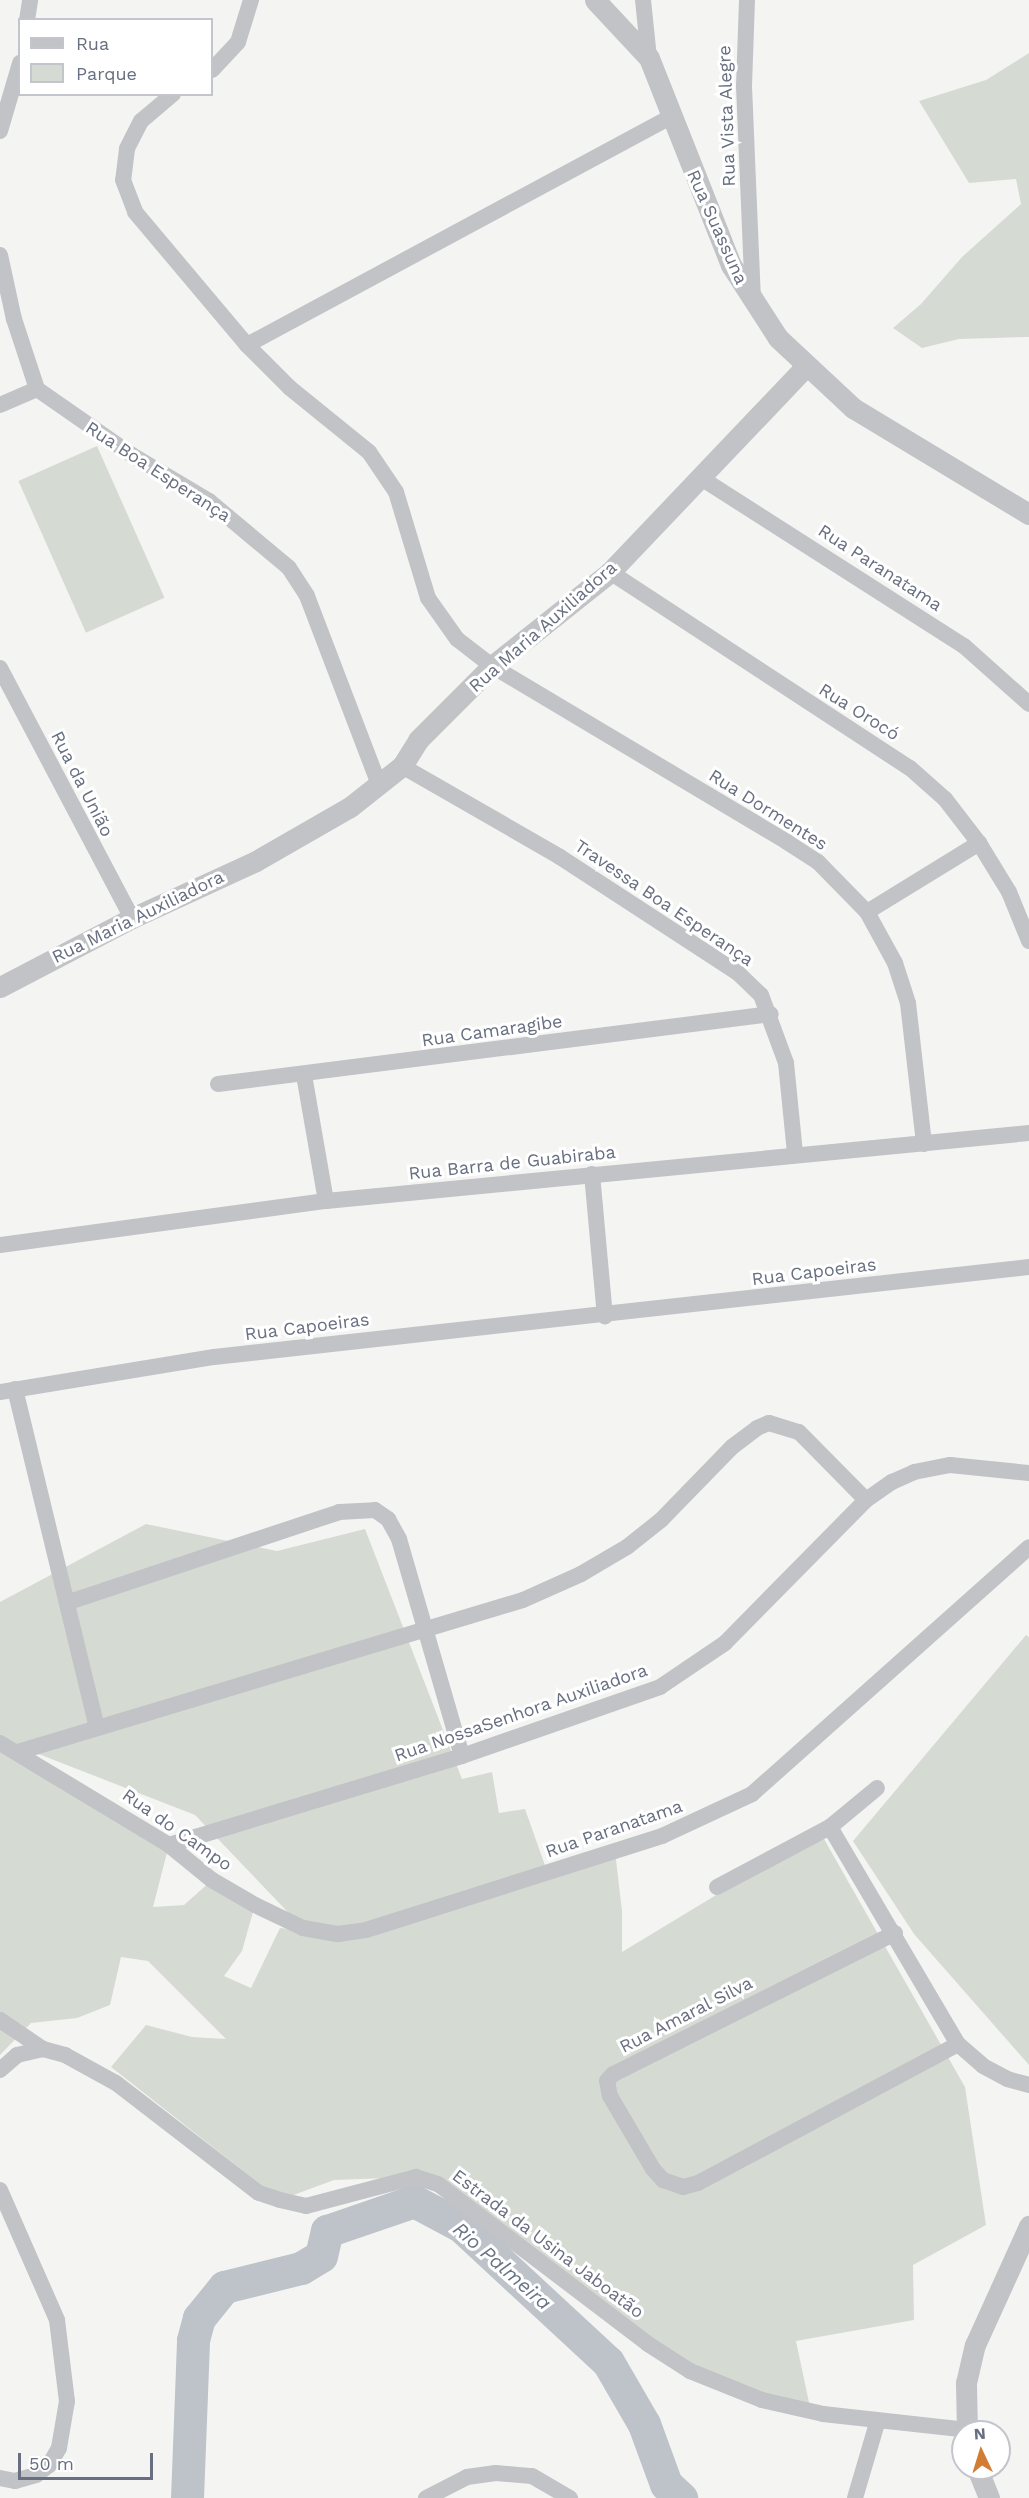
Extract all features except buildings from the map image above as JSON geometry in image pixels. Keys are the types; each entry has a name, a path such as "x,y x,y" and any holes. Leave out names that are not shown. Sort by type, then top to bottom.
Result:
{"street":[{"path":"27,18 30,0"},
{"path":"213,69 238,42 251,0"},
{"path":"595,0 649,58"},
{"path":"643,0 649,58"},
{"name":"Rua Vista Alegre","path":"747,0 744,86 753,304"},
{"name":"Rua Suassuna","path":"649,58 731,265 753,304 778,338 806,367 853,408 1029,514"},
{"path":"0,131 18,70"},
{"name":"Rua Dormentes","path":"171,96 141,121 126,149 123,180 135,212 247,345 290,388 369,452 396,492 428,598 457,639 492,666 818,862 867,912 895,963 908,1003 924,1144"},
{"path":"247,345 671,117"},
{"path":"0,255 14,319 37,389 0,405"},
{"name":"Rua Maria Auxiliadora","path":"0,987 132,918 256,861 350,807 379,785 402,766 418,740 492,666 610,572 806,367"},
{"name":"Rua Boa Esperança","path":"37,389 132,455 209,501 289,568 307,596 379,785"},
{"name":"Rua Paranatama","path":"701,478 964,646 1029,704"},
{"name":"Rua Orocó","path":"610,572 910,768 945,799 979,843 1009,891 1029,941"},
{"name":"Rua da União","path":"0,668 132,918"},
{"name":"Travessa Boa Esperança","path":"402,766 560,857 738,973 761,995 771,1014 786,1063 795,1153"},
{"path":"867,912 979,843"},
{"name":"Rua Camaragibe","path":"218,1084 304,1076 771,1014"},
{"path":"304,1076 326,1201"},
{"name":"Rua Barra de Guabiraba","path":"0,1245 326,1201 795,1153 924,1144 1029,1133"},
{"path":"592,1174 604,1316"},
{"name":"Rua Capoeiras","path":"97,1727 69,1602 7,1390 214,1357 604,1316 1029,1267"},
{"path":"18,1752 426,1632 523,1600 581,1574 627,1547 661,1520 732,1447 757,1428 769,1424 799,1432 866,1500"},
{"name":"Rua NossaSenhora Auxiliadora","path":"169,1845 462,1756 621,1702 686,1671 733,1635 866,1500 914,1472 950,1465 1029,1473"},
{"path":"69,1602 339,1512 375,1510 388,1519 399,1539 462,1756"},
{"name":"Rua Paranatama","path":"338,1934 384,1924 662,1836 752,1794 1029,1547"},
{"name":"Rua do Campo","path":"0,1743 169,1845 212,1880 255,1905 303,1928 338,1934"},
{"path":"717,1887 830,1827 878,1788"},
{"path":"830,1827 895,1933 958,2044 983,2066 1007,2079 1029,2085"},
{"name":"Rua Amaral Silva","path":"895,1933 613,2074 607,2080 610,2096 653,2169 663,2180 683,2187 698,2183 958,2044"},
{"name":"Estrada da Usina Jaboatão","path":"0,2020 43,2049 64,2055 117,2083 259,2193 306,2205 391,2181 416,2177 438,2184 648,2344 690,2371 762,2400 823,2414 951,2429"},
{"path":"0,2070 17,2055 43,2049"},
{"path":"0,2190 57,2320 67,2402 59,2448 49,2465 36,2475 15,2481 0,2478"},
{"path":"967,2420 966,2383 975,2344 1029,2226"},
{"path":"855,2498 878,2420"},
{"path":"426,2498 467,2476 496,2473 532,2476 570,2498"},
{"path":"982,2480 989,2498"}],"green space":[{"path":"1029,53 1029,337 959,339 922,348 893,328 921,304 962,257 1021,204 1016,179 969,183 919,101 986,80"},
{"path":"97,446 165,598 86,633 18,481"},
{"path":"146,1524 277,1551 365,1529 462,1779 492,1772 499,1813 525,1809 547,1871 615,1851 622,1911 622,1952 820,1832 965,2087 986,2225 913,2265 914,2320 796,2341 811,2412 698,2375 416,2177 334,2180 280,2200 111,2067 146,2025 192,2037 226,2039 148,1961 121,1957 110,2005 77,2018 31,2023 0,2055 0,1743 169,1845 153,1907 184,1905 212,1880 255,1905 242,1951 224,1976 251,1988 280,1928 326,1933 303,1928 195,1815 0,1739 0,1602"},
{"path":"1026,1635 1029,1637 1029,2065 914,1934 853,1841"}],"waterway":[{"name":"Rio Palmeira","path":"187,2498 193,2340 199,2318 224,2287 301,2268 321,2256 327,2231 414,2201 461,2226 608,2362 644,2424 666,2484 681,2498"}]}
